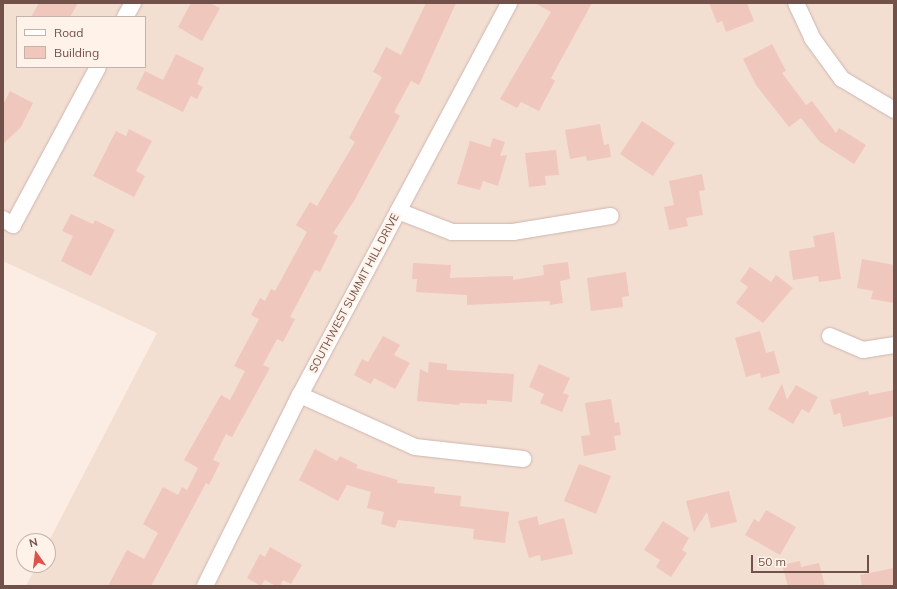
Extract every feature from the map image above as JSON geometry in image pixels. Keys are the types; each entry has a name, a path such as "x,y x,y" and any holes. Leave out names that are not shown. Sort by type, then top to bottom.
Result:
{"street":[{"path":"126,16 133,3"},
{"name":"SOUTHWEST SUMMIT HILL DRIVE","path":"205,586 300,395 509,3"},
{"path":"796,3 812,38 842,79 894,110"},
{"path":"8,222 97,68"},
{"path":"398,211 452,232 513,232 611,216"},
{"path":"830,336 863,350 894,345"},
{"path":"300,395 415,447 523,459"}],"shaded area":[{"path":"3,3 894,3 894,586 26,586 33,573 56,573 56,533 53,533 157,333 3,261"}],"building":[{"path":"39,3 78,3 71,16 32,16"},
{"path":"191,3 210,3 220,8 202,41 178,27"},
{"path":"426,3 456,3 419,85 411,81 394,112 400,116 354,201 333,233 338,236 320,272 315,270 290,317 295,319 283,342 277,339 263,365 270,368 232,437 226,434 213,460 220,463 209,485 206,483 151,586 108,586 127,550 144,559 158,533 143,524 163,487 178,495 182,487 187,490 198,468 184,460 221,395 230,400 245,371 234,366 259,319 251,315 260,298 265,301 271,289 275,291 307,232 296,225 310,202 317,206 355,142 349,138 382,77 373,72 386,47 401,55"},
{"path":"535,3 592,3 551,78 555,81 539,111 521,102 517,108 500,99 551,12"},
{"path":"709,3 747,3 754,21 726,32 722,21 717,23"},
{"path":"772,44 786,71 782,73 806,105 812,101 836,133 839,128 866,145 854,164 820,142 801,118 789,127 756,85 743,59"},
{"path":"176,54 204,68 197,84 203,87 197,99 191,96 183,112 136,89 145,71 163,80"},
{"path":"10,91 33,103 21,127 3,144 3,105"},
{"path":"642,121 675,143 653,176 620,154"},
{"path":"600,124 604,145 609,144 611,157 587,161 586,156 570,159 565,130"},
{"path":"129,129 152,141 136,171 145,176 134,197 93,176 116,131 126,136"},
{"path":"493,138 505,142 500,156 507,155 498,186 483,181 480,190 457,184 470,141 490,147"},
{"path":"556,150 559,175 545,176 546,185 529,187 525,153"},
{"path":"702,174 705,190 699,191 703,215 686,218 688,226 669,230 664,207 674,205 669,181"},
{"path":"71,214 93,224 95,220 115,230 91,276 61,261 73,236 62,231"},
{"path":"834,232 841,279 819,282 818,276 793,280 789,251 815,247 813,236"},
{"path":"862,259 894,265 894,303 871,299 873,291 857,288"},
{"path":"568,262 570,279 560,281 563,303 550,305 550,301 467,305 467,295 416,292 417,279 412,279 413,263 451,265 450,278 513,276 513,280 544,275 543,265"},
{"path":"750,267 771,282 776,275 793,288 763,323 736,303 748,287 740,281"},
{"path":"626,272 629,296 622,297 623,307 591,311 587,278"},
{"path":"760,331 766,353 774,351 780,373 761,378 760,373 746,377 735,338"},
{"path":"383,336 400,345 394,355 410,363 395,389 374,378 371,384 354,375 362,359 368,362"},
{"path":"429,362 447,364 447,370 514,374 512,402 487,400 487,404 460,403 459,405 417,401 420,369 428,373"},
{"path":"539,364 570,378 563,393 569,395 562,412 540,403 544,394 529,387"},
{"path":"782,384 787,400 796,385 818,397 809,413 802,409 793,424 768,409"},
{"path":"894,390 894,416 843,427 840,413 834,415 830,400 868,391 869,395"},
{"path":"611,399 615,423 619,422 621,435 614,436 616,450 584,456 581,436 590,435 585,403"},
{"path":"315,449 337,461 340,456 358,465 356,468 398,480 397,483 435,487 434,493 461,496 460,506 509,512 505,543 473,539 474,529 398,520 395,528 381,524 384,512 367,508 371,492 347,485 338,501 299,480"},
{"path":"579,464 611,476 596,514 564,501"},
{"path":"729,491 737,522 711,528 707,512 694,532 686,501"},
{"path":"766,510 796,527 780,555 745,535 754,519 759,522"},
{"path":"537,516 539,525 564,518 573,554 541,561 540,555 529,558 518,521"},
{"path":"663,521 689,538 682,550 687,553 671,577 656,567 660,560 644,550"},
{"path":"270,547 302,565 291,584 283,580 280,586 276,586 265,580 261,586 247,578 260,554 265,557"},
{"path":"800,561 801,567 819,563 825,586 788,586 782,565"},
{"path":"894,568 894,586 862,586 860,575"}]}
